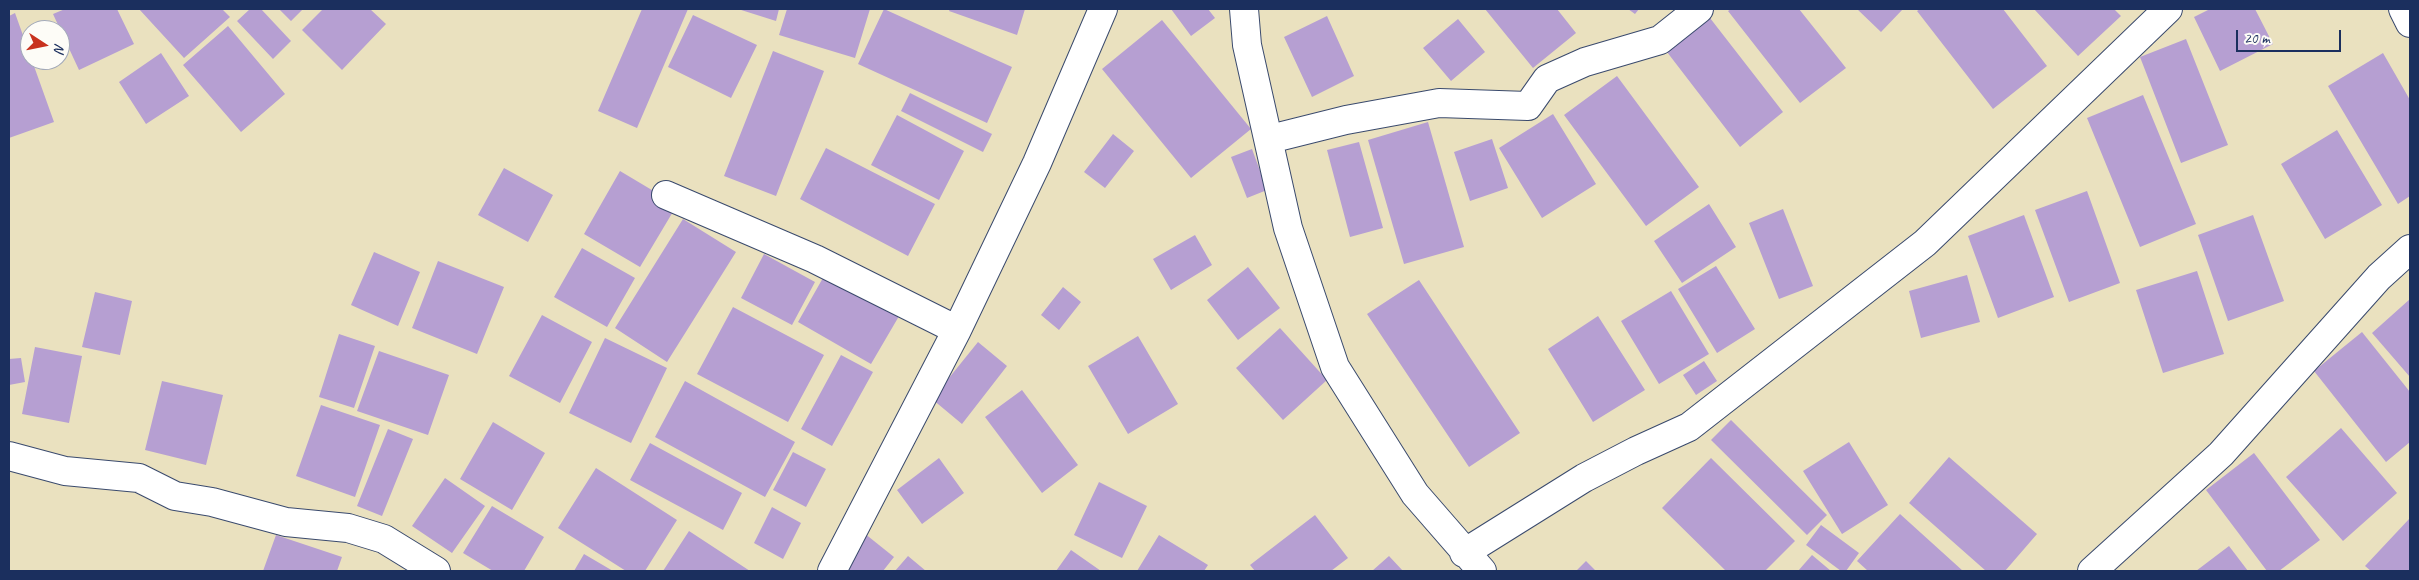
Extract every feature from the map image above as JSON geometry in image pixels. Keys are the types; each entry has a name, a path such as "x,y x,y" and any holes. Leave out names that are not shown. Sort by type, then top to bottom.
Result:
{"street":[{"path":"832,571 957,330 1036,163 1103,9"},
{"path":"1244,9 1247,45 1270,139 1279,192 1288,228 1335,367 1415,494 1473,562 1584,478 1636,450 1688,427 1925,243 2168,9"},
{"path":"1270,139 1346,120 1439,102 1528,106 1547,80 1585,62 1660,40 1699,9"},
{"path":"2403,9 2410,23"},
{"path":"666,195 815,259 957,330"},
{"path":"2092,571 2221,454 2379,277 2410,249"},
{"path":"9,456 65,471 139,478 175,496 212,502 286,522 348,528 384,539 436,571"}],"building":[{"path":"65,9 117,9 134,44 79,70 70,51 70,20 56,20 53,14"},
{"path":"139,9 222,9 230,17 184,58"},
{"path":"250,9 261,9 291,41 273,59 237,21"},
{"path":"279,9 303,9 291,21"},
{"path":"323,9 370,9 386,24 342,70 302,30"},
{"path":"642,9 688,9 637,128 598,111"},
{"path":"738,9 779,9 776,21"},
{"path":"787,9 870,9 855,58 779,35"},
{"path":"884,9 1012,67 987,123 858,64"},
{"path":"950,9 1025,9 1017,35 949,11"},
{"path":"1171,9 1208,9 1215,18 1191,36"},
{"path":"1485,9 1557,9 1576,33 1533,68"},
{"path":"1628,9 1639,9 1635,14"},
{"path":"1731,9 1799,9 1846,68 1800,103 1728,11"},
{"path":"1857,9 1903,9 1881,32"},
{"path":"1920,9 2003,9 2047,66 1993,109 1917,11"},
{"path":"2034,9 2114,9 2121,16 2078,56"},
{"path":"2210,9 2255,9 2273,44 2220,71 2194,17"},
{"path":"15,13 20,27 20,70 35,70 54,122 9,138 9,16"},
{"path":"693,15 757,45 731,98 668,67"},
{"path":"1327,16 1354,76 1312,97 1284,37"},
{"path":"1710,18 1783,112 1740,147 1667,52"},
{"path":"1458,19 1485,52 1451,81 1423,48"},
{"path":"1162,20 1251,129 1191,178 1102,69"},
{"path":"228,26 285,94 241,132 183,65"},
{"path":"2186,39 2228,145 2181,163 2140,57"},
{"path":"773,51 824,71 776,196 724,176"},
{"path":"161,53 189,96 146,124 119,82"},
{"path":"2383,53 2410,100 2410,196 2398,204 2328,86"},
{"path":"1617,76 1699,187 1646,226 1564,115"},
{"path":"910,93 992,134 983,152 901,111"},
{"path":"2143,95 2196,224 2140,247 2087,118"},
{"path":"1553,114 1596,184 1542,218 1499,148"},
{"path":"897,115 964,151 939,200 871,165"},
{"path":"1428,122 1464,247 1404,264 1368,140"},
{"path":"2337,130 2382,205 2325,239 2281,164"},
{"path":"1113,134 1134,151 1105,188 1084,172"},
{"path":"1492,139 1508,188 1470,201 1454,152"},
{"path":"1359,142 1383,228 1350,237 1327,150"},
{"path":"826,148 935,204 908,256 800,199"},
{"path":"1252,149 1267,190 1247,198 1231,157"},
{"path":"504,168 553,195 528,242 478,215"},
{"path":"620,171 677,205 640,267 584,234"},
{"path":"2087,191 2120,283 2069,302 2035,210"},
{"path":"1709,204 1736,247 1682,283 1654,241"},
{"path":"1783,209 1813,286 1779,299 1749,223"},
{"path":"2024,215 2054,297 1998,318 1968,236"},
{"path":"2253,215 2284,301 2228,321 2198,235"},
{"path":"683,219 736,252 667,362 615,328"},
{"path":"1195,235 1212,265 1171,290 1153,259"},
{"path":"582,248 635,278 607,327 554,297"},
{"path":"374,252 420,272 398,326 351,305"},
{"path":"764,254 815,282 792,325 741,298"},
{"path":"438,261 504,287 477,354 412,328"},
{"path":"1716,266 1755,329 1717,353 1678,289"},
{"path":"1248,267 1280,308 1238,340 1207,300"},
{"path":"828,269 902,311 871,364 798,322"},
{"path":"2197,271 2224,354 2163,373 2136,290"},
{"path":"1967,275 1980,322 1921,338 1909,291"},
{"path":"1419,280 1520,433 1469,467 1367,314"},
{"path":"1063,287 1081,302 1059,330 1041,315"},
{"path":"1671,291 1709,354 1659,384 1621,321"},
{"path":"95,292 132,301 120,355 82,347"},
{"path":"2410,299 2410,377 2372,333"},
{"path":"733,307 824,355 788,422 697,374"},
{"path":"542,315 592,342 560,403 509,376"},
{"path":"1598,316 1645,390 1593,422 1548,349"},
{"path":"1280,328 1327,380 1283,420 1236,368"},
{"path":"2362,332 2410,392 2410,442 2386,462 2314,371"},
{"path":"339,334 375,346 354,408 319,397"},
{"path":"1138,336 1178,404 1128,434 1088,366"},
{"path":"605,338 667,368 631,443 569,413"},
{"path":"978,342 1007,366 962,424 932,399"},
{"path":"35,347 82,356 69,423 22,414"},
{"path":"379,351 449,375 428,435 357,411"},
{"path":"841,355 873,372 832,446 801,429"},
{"path":"21,358 25,382 9,385 9,359"},
{"path":"1704,361 1717,381 1696,395 1683,375"},
{"path":"162,381 223,395 206,465 145,450"},
{"path":"685,381 795,442 765,497 655,437"},
{"path":"1022,390 1078,465 1042,493 985,417"},
{"path":"321,405 380,425 355,497 296,476"},
{"path":"1731,420 1827,515 1807,535 1711,440"},
{"path":"493,422 545,453 512,510 460,479"},
{"path":"2341,428 2397,493 2343,541 2286,477"},
{"path":"388,429 413,439 382,516 357,506"},
{"path":"1849,442 1888,505 1842,534 1803,471"},
{"path":"650,443 742,493 723,530 630,480"},
{"path":"793,452 826,469 806,507 773,490"},
{"path":"2254,453 2320,540 2279,571 2267,571 2206,490"},
{"path":"1949,457 2037,534 2005,571 1986,571 1909,503"},
{"path":"939,458 964,493 922,524 897,490"},
{"path":"1711,458 1795,541 1765,571 1726,571 1662,508"},
{"path":"596,468 677,520 645,571 626,571 558,528"},
{"path":"445,478 485,506 452,553 412,526"},
{"path":"1099,482 1147,506 1122,558 1074,535"},
{"path":"492,506 544,537 524,571 493,571 463,553"},
{"path":"772,507 801,523 783,559 754,543"},
{"path":"1900,514 1963,571 1868,571 1857,561"},
{"path":"1315,515 1348,558 1331,571 1255,571 1250,565"},
{"path":"2410,518 2410,571 2371,571 2365,566"},
{"path":"1821,525 1859,553 1846,571 1841,571 1806,545"},
{"path":"689,531 750,571 663,571"},
{"path":"864,533 894,557 883,571 849,571 840,564"},
{"path":"276,535 342,557 337,571 263,571"},
{"path":"1159,535 1208,565 1204,571 1137,571"},
{"path":"2229,546 2248,571 2196,571"},
{"path":"1071,550 1101,571 1056,571"},
{"path":"584,554 613,571 574,571"},
{"path":"1812,555 1831,571 1798,571"},
{"path":"908,556 926,571 895,571"},
{"path":"1389,556 1403,571 1372,571"},
{"path":"1586,561 1596,571 1576,571"}]}
